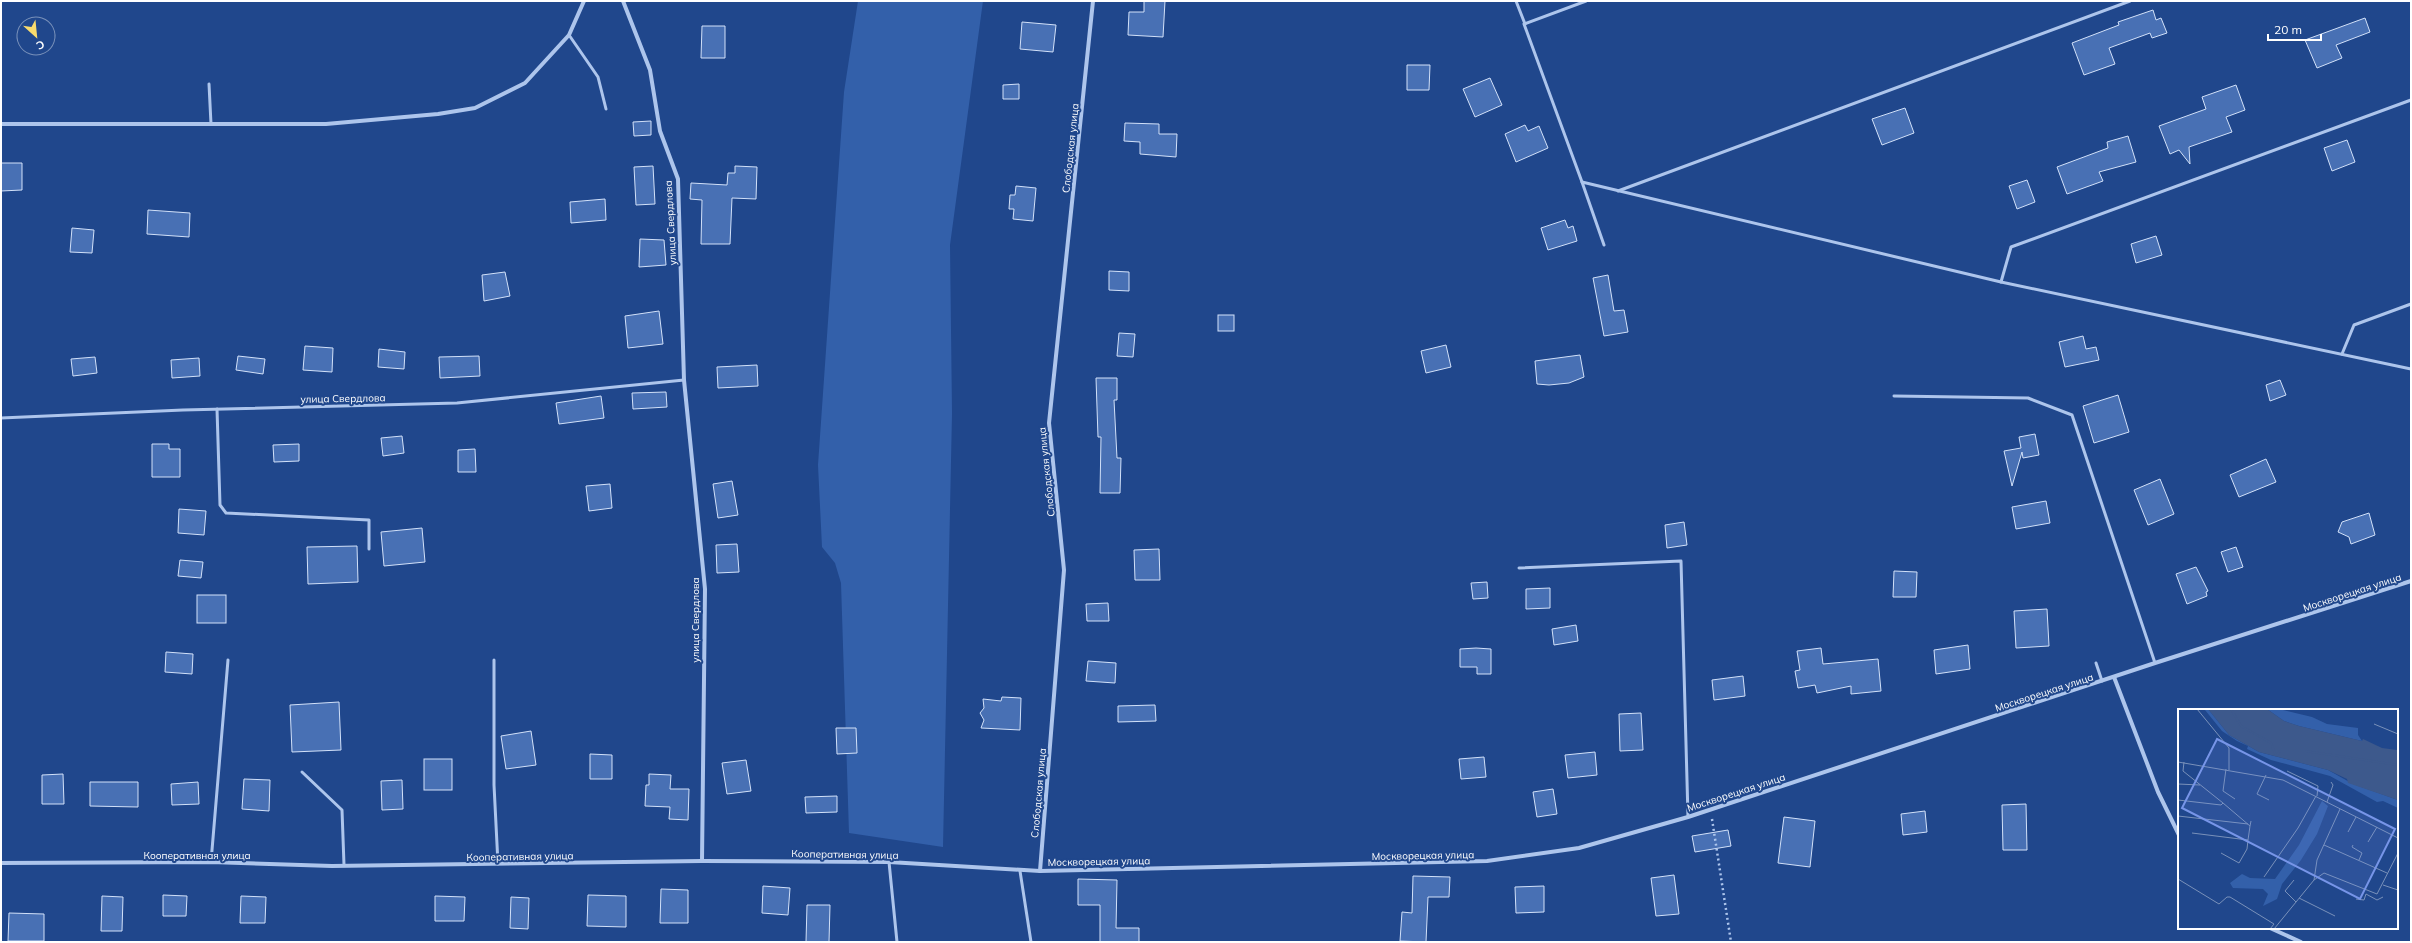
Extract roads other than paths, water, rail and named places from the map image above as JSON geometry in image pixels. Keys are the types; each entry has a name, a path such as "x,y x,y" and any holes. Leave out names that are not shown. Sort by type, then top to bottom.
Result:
{"street":[{"path":"1,124 326,124 438,114 475,108 525,83 569,35 584,1"},
{"name":"улица Свердлова","path":"623,1 650,70 660,131 678,180 684,380 704,589 702,862"},
{"name":"Слободская улица","path":"1040,871 1064,570 1049,423 1093,1"},
{"name":"Москворецкая улица","path":"1040,871 1487,861 1579,848 1688,817 2155,663 2411,581"},
{"path":"2114,677 2158,792 2178,833"},
{"name":"Кооперативная улица","path":"1,863 211,862 344,866 702,862 888,862 1040,871"},
{"path":"2272,929 2301,942"}],"lane":[{"path":"1516,1 1604,245"},
{"path":"1525,24 1586,1"},
{"path":"1618,191 2130,1"},
{"path":"569,35 598,77 606,109"},
{"path":"210,84 211,124"},
{"path":"2001,282 2011,247 2411,100"},
{"path":"1582,182 2001,282 2411,368"},
{"path":"2342,354 2354,325 2411,304"},
{"name":"улица Свердлова","path":"1,418 216,409 457,403 684,380"},
{"path":"1894,396 2028,398 2072,414 2155,663"},
{"path":"216,409 220,505 226,513 369,520 370,549"},
{"path":"1519,568 1682,561 1688,817"},
{"path":"211,862 228,660"},
{"path":"494,660 494,785 498,864"},
{"path":"2096,663 2102,681"},
{"path":"302,772 342,810 344,866"},
{"path":"888,862 897,942"},
{"path":"1020,870 1031,942"}]}
